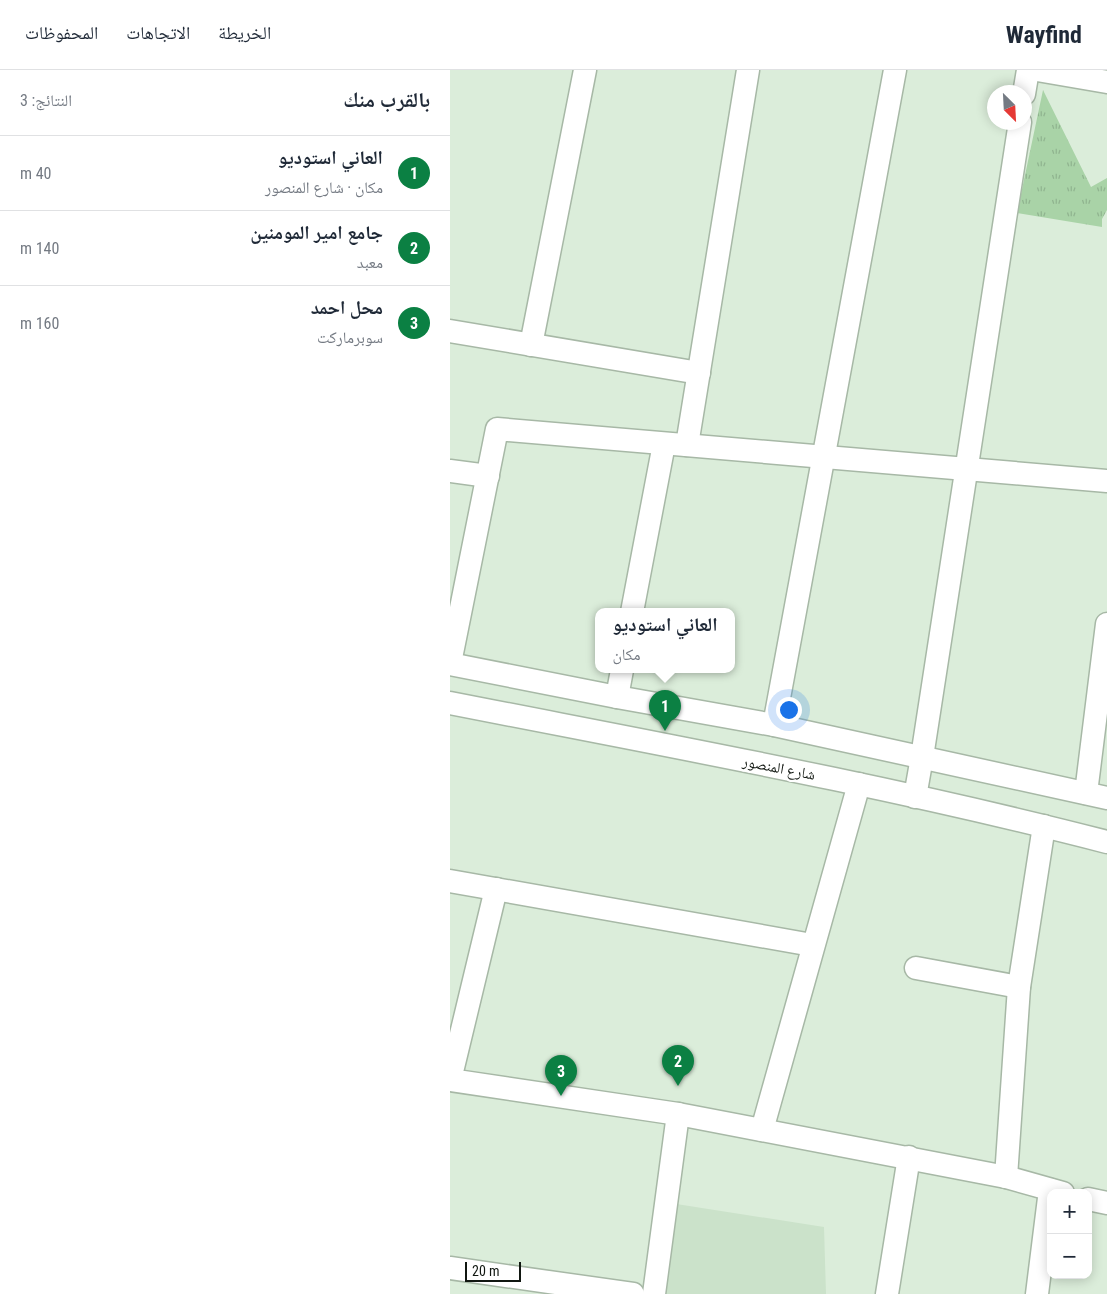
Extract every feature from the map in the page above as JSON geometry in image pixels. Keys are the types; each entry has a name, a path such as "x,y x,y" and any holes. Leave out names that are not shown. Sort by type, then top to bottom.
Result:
{"street":[{"path":"531,345 585,70"},
{"path":"687,445 748,70"},
{"path":"774,725 895,70"},
{"path":"1026,85 1028,70"},
{"path":"1038,70 1104,78"},
{"path":"915,797 1019,130"},
{"path":"450,331 699,373"},
{"path":"1107,481 497,429 450,663 617,697 774,725 1096,795 1107,624"},
{"path":"633,608 664,444"},
{"path":"450,471 488,476"},
{"path":"617,697 621,673"},
{"name":"شارع المنصور","path":"450,703 859,784 1107,842"},
{"path":"762,1130 812,945 859,784"},
{"path":"1006,1177 1019,987 1044,826"},
{"path":"450,881 812,945"},
{"path":"496,889 450,1080 678,1114 909,1157 1006,1177 1050,1189"},
{"path":"916,968 1019,987"},
{"path":"654,1294 678,1114"},
{"path":"888,1294 909,1157"},
{"path":"1092,1200 1107,1203"},
{"path":"1037,1294 1049,1234"},
{"path":"450,1268 633,1294"}],"shaded area":[{"path":"670,1203 824,1227 826,1294 659,1294"}],"green space":[{"path":"1043,90 1091,187 1107,178 1107,210 1102,219 1102,227 1017,213"}],"place":[{"name":"العاني استوديو","path":"665,731"},
{"name":"جامع امير المومنين","path":"678,1086"},
{"name":"محل احمد","path":"561,1096"}]}
